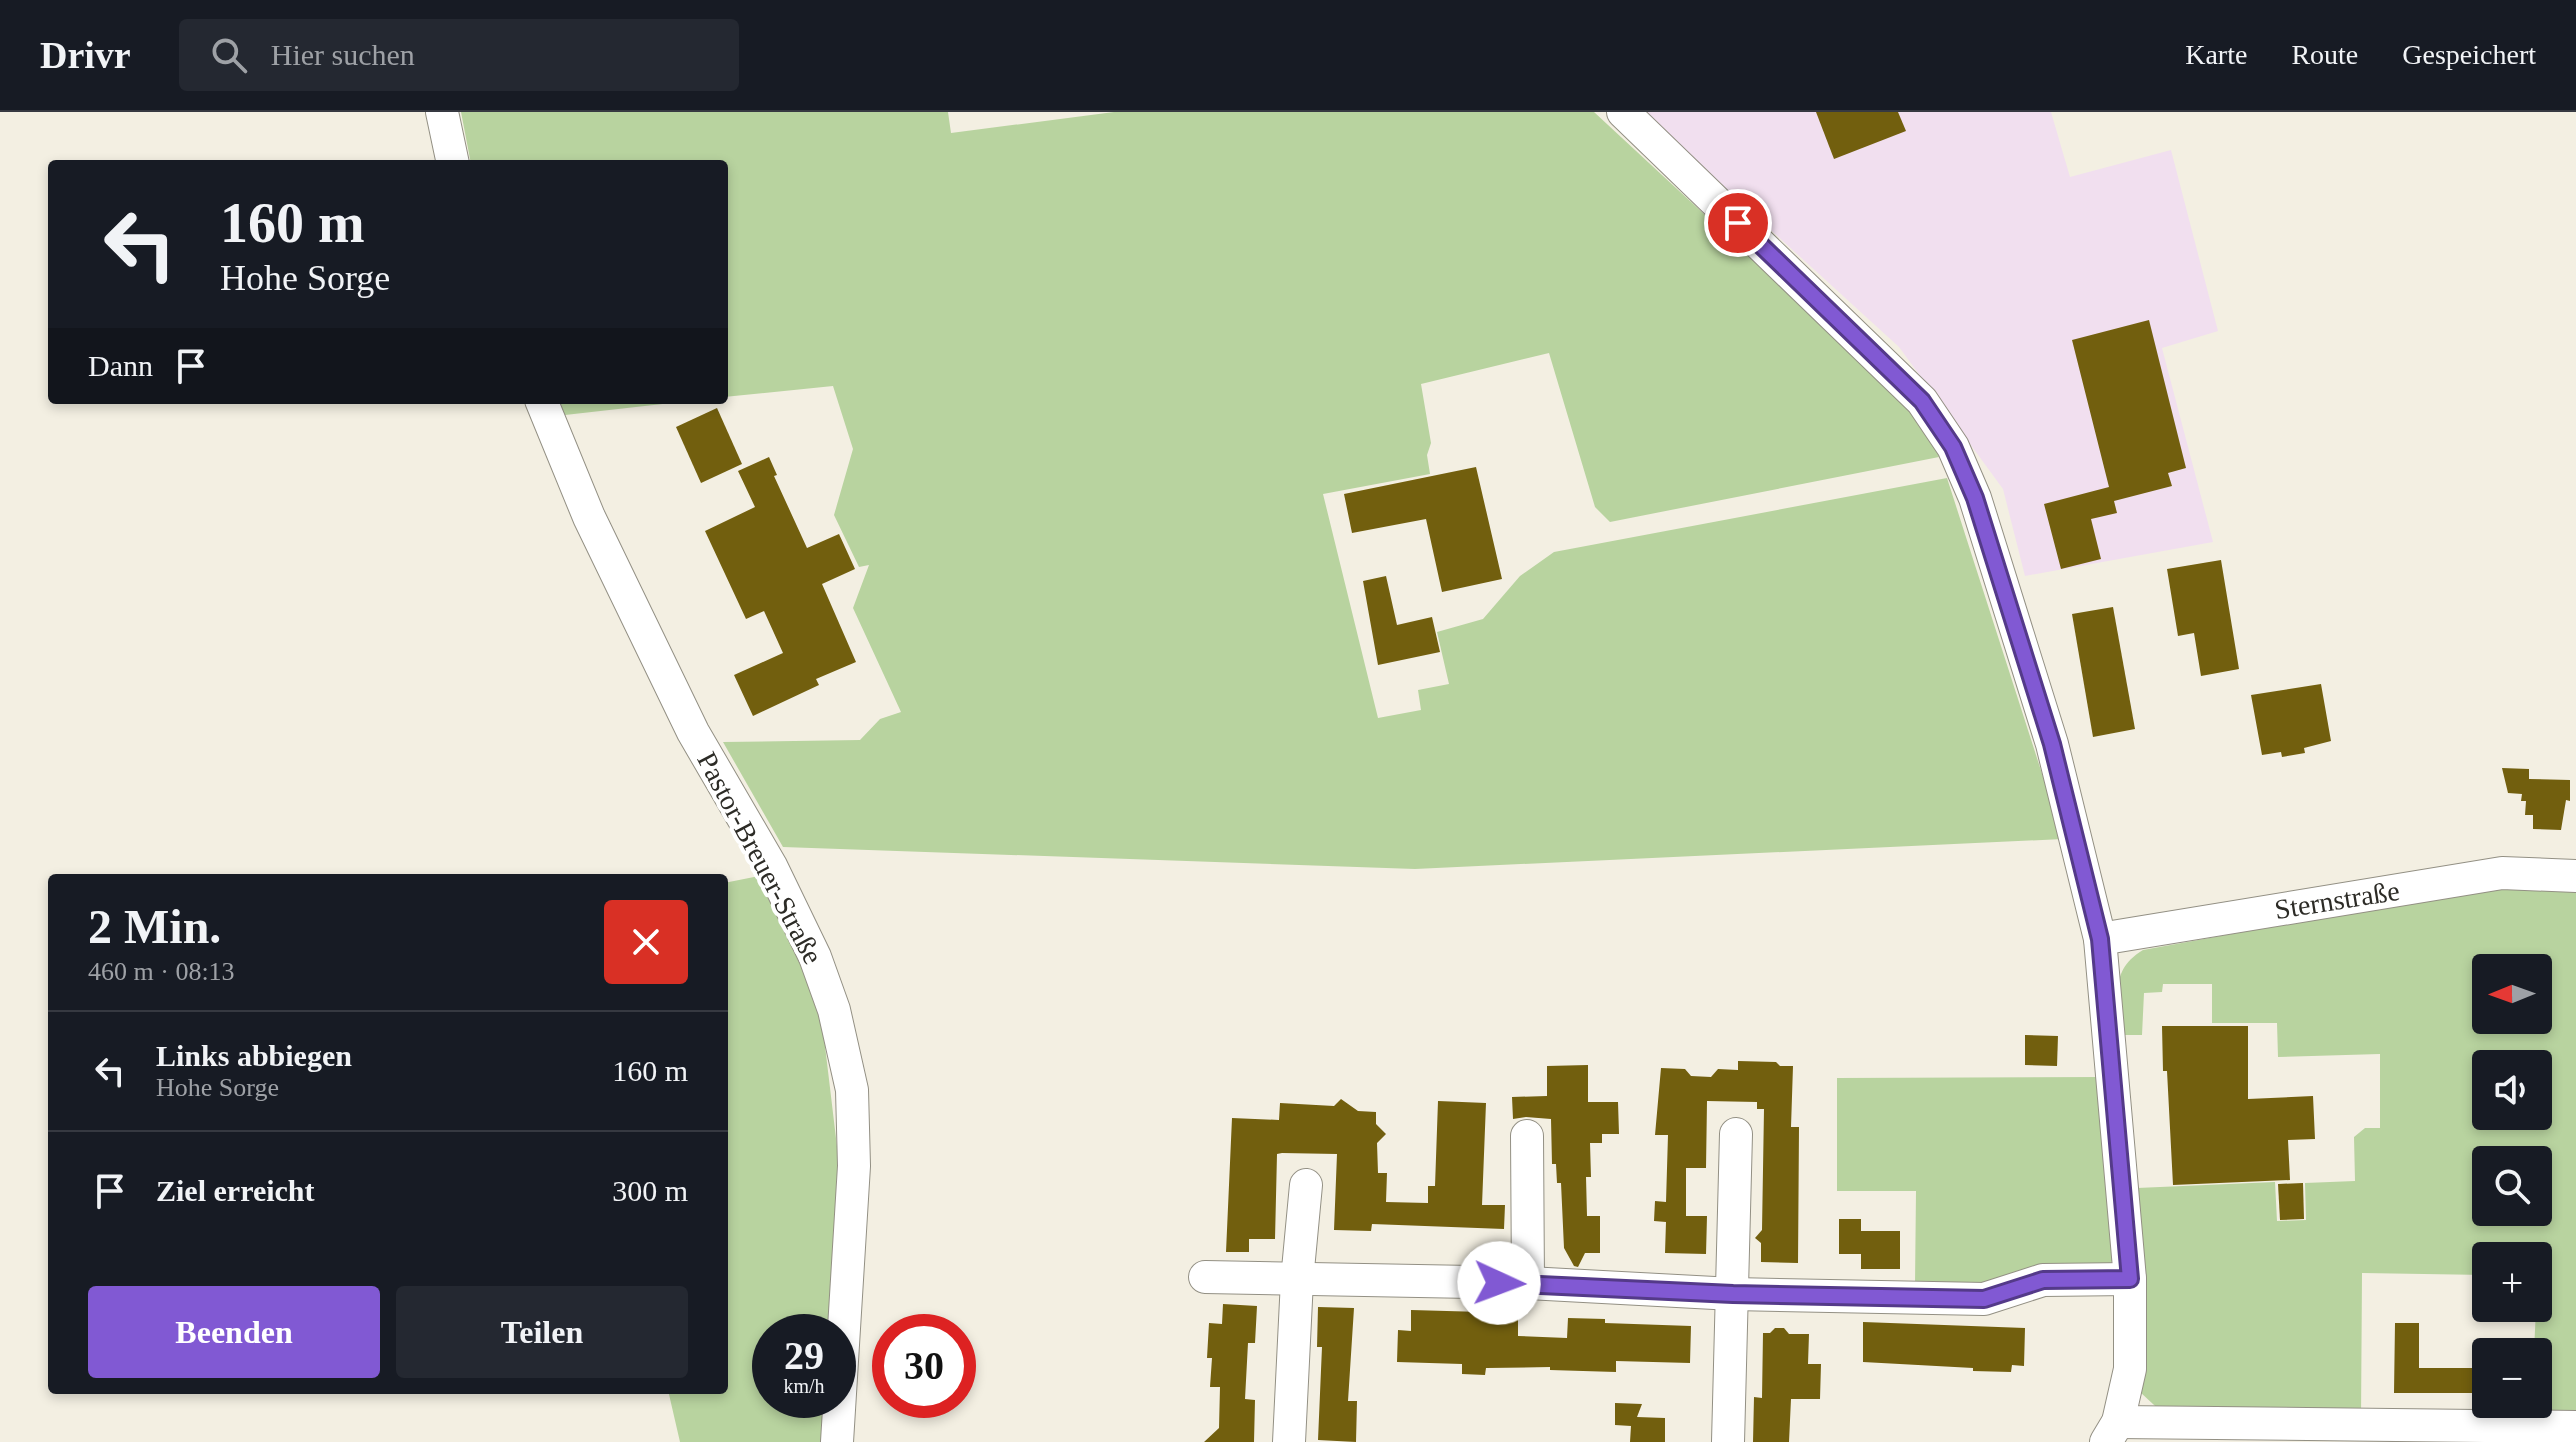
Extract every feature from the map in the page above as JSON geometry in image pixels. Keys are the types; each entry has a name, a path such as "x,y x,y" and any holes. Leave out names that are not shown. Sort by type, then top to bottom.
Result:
{"street":[{"path":"442,112 452,160"},
{"path":"1623,112 1922,401 1953,447 1975,498 2052,744 2100,939 2130,1279 2130,1369 2112,1432 2576,1427"},
{"name":"Pastor-Breuer-Straße","path":"543,404 596,532 693,732 771,866 815,957 834,1010 852,1090 854,1166 837,1442"},
{"name":"Sternstraße","path":"2100,939 2502,873 2576,876"},
{"path":"1728,1442 1736,1134"},
{"path":"1527,1136 1528,1283"},
{"path":"1289,1442 1297,1280 1306,1185"},
{"path":"1205,1277 1528,1283 1733,1294 1984,1299 2043,1280 2130,1279"}],"shaded area":[{"path":"1645,112 2051,112 2070,177 2171,150 2218,331 2162,348 2213,542 2025,576 2003,489 1899,347"}],"green space":[{"path":"461,112 948,112 951,133 1114,112 1594,112 1896,392 1930,434 1939,457 1610,522 1595,507 1549,353 1421,384 1431,443 1427,455 1430,474 1323,494 1378,718 1421,710 1418,690 1449,684 1437,632 1483,619 1520,576 1554,552 1947,478 2063,839 1415,869 783,847 723,742 860,740 880,719 901,712 853,608 869,565 859,567 834,515 853,449 833,386 728,397 728,160 470,160"},
{"path":"561,404 663,404 565,415"},
{"path":"759,876 820,1004 838,1155 830,1314 752,1314 752,1418 824,1418 823,1442 680,1442 669,1394 728,1394 728,882"},
{"path":"2507,884 2576,887 2576,1419 2532,1419 2552,1418 2552,1338 2535,1338 2535,1322 2552,1322 2552,1242 2472,1242 2472,1275 2362,1273 2361,1419 2167,1417 2140,1392 2137,1188 2275,1182 2277,1221 2306,1220 2305,1183 2355,1181 2354,1137 2365,1128 2380,1128 2380,1054 2278,1057 2277,1023 2212,1023 2212,984 2163,984 2162,992 2144,993 2142,1035 2123,1035 2118,987 2124,968 2143,950"},
{"path":"2104,1077 2118,1254 2106,1268 1985,1283 1915,1285 1916,1191 1837,1191 1837,1078"}],"building":[{"path":"1816,112 1898,112 1906,131 1834,159"},
{"path":"2149,320 2186,468 2168,473 2172,486 2114,501 2117,513 2091,519 2101,559 2061,569 2044,504 2109,487 2072,340"},
{"path":"717,408 742,464 701,483 676,427"},
{"path":"769,457 777,475 774,476 807,548 839,534 855,569 822,584 856,662 816,679 819,685 753,716 734,675 783,653 764,611 746,619 705,531 755,507 738,471"},
{"path":"1476,467 1502,579 1442,592 1426,519 1352,533 1344,494"},
{"path":"2221,560 2239,669 2201,676 2194,633 2178,636 2167,569"},
{"path":"1386,576 1397,625 1432,617 1440,652 1378,665 1363,581"},
{"path":"2113,607 2135,729 2093,737 2072,614"},
{"path":"2321,684 2331,741 2304,748 2305,753 2282,757 2281,752 2262,755 2251,695"},
{"path":"2502,768 2529,769 2529,779 2570,780 2570,801 2566,800 2561,830 2533,829 2533,815 2525,815 2526,801 2521,801 2522,794 2508,793"},
{"path":"2162,1026 2248,1026 2248,1099 2313,1096 2315,1139 2288,1140 2290,1180 2173,1185"},
{"path":"2025,1035 2058,1036 2057,1066 2025,1065"},
{"path":"1738,1061 1776,1062 1780,1066 1793,1066 1791,1127 1799,1127 1798,1263 1761,1262 1761,1243 1755,1238 1762,1230 1764,1109 1757,1109 1757,1102 1707,1101 1706,1168 1686,1168 1686,1216 1707,1216 1706,1254 1665,1253 1666,1222 1654,1221 1655,1201 1666,1202 1668,1135 1655,1135 1661,1068 1685,1069 1691,1076 1711,1077 1718,1069 1738,1070"},
{"path":"1588,1065 1588,1102 1618,1102 1619,1134 1602,1134 1602,1143 1590,1143 1591,1177 1586,1177 1587,1216 1600,1216 1600,1253 1585,1253 1578,1267 1574,1266 1564,1248 1561,1183 1557,1183 1556,1164 1552,1164 1551,1119 1513,1119 1512,1097 1547,1096 1547,1066"},
{"path":"1341,1099 1358,1111 1376,1112 1376,1124 1386,1134 1377,1143 1378,1173 1387,1173 1386,1202 1428,1203 1428,1186 1435,1186 1438,1101 1486,1103 1482,1205 1505,1205 1504,1229 1372,1224 1371,1231 1334,1230 1337,1154 1282,1153 1277,1154 1275,1239 1249,1239 1249,1252 1226,1252 1232,1118 1279,1120 1280,1103 1334,1106"},
{"path":"2303,1183 2304,1219 2280,1220 2278,1184"},
{"path":"1839,1219 1861,1219 1861,1231 1900,1231 1900,1269 1861,1269 1861,1254 1839,1254"},
{"path":"1223,1304 1257,1306 1255,1343 1248,1343 1245,1399 1255,1400 1254,1442 1204,1442 1219,1428 1220,1387 1210,1387 1212,1358 1207,1358 1209,1323 1222,1324"},
{"path":"1318,1307 1354,1308 1348,1401 1357,1401 1356,1442 1318,1440 1322,1347 1317,1347"},
{"path":"1411,1310 1518,1313 1518,1336 1567,1338 1568,1318 1605,1319 1605,1323 1691,1326 1690,1363 1616,1361 1616,1372 1550,1370 1550,1367 1486,1368 1485,1375 1462,1374 1462,1364 1397,1362 1398,1330 1411,1331"},
{"path":"1863,1322 2025,1328 2024,1366 2012,1365 2011,1372 1863,1362"},
{"path":"2395,1323 2419,1323 2419,1368 2472,1368 2472,1393 2394,1393"},
{"path":"1775,1328 1784,1328 1789,1334 1809,1334 1808,1364 1821,1364 1820,1399 1791,1399 1789,1442 1753,1442 1754,1397 1762,1398 1763,1333 1770,1333"},
{"path":"1615,1403 1642,1404 1637,1417 1665,1418 1665,1442 1630,1442 1631,1426 1615,1425"}],"route":[{"path":"1499,1283 1733,1294 1984,1299 2043,1280 2130,1279 2100,939 2052,744 1975,498 1953,447 1922,401 1738,223"}]}
